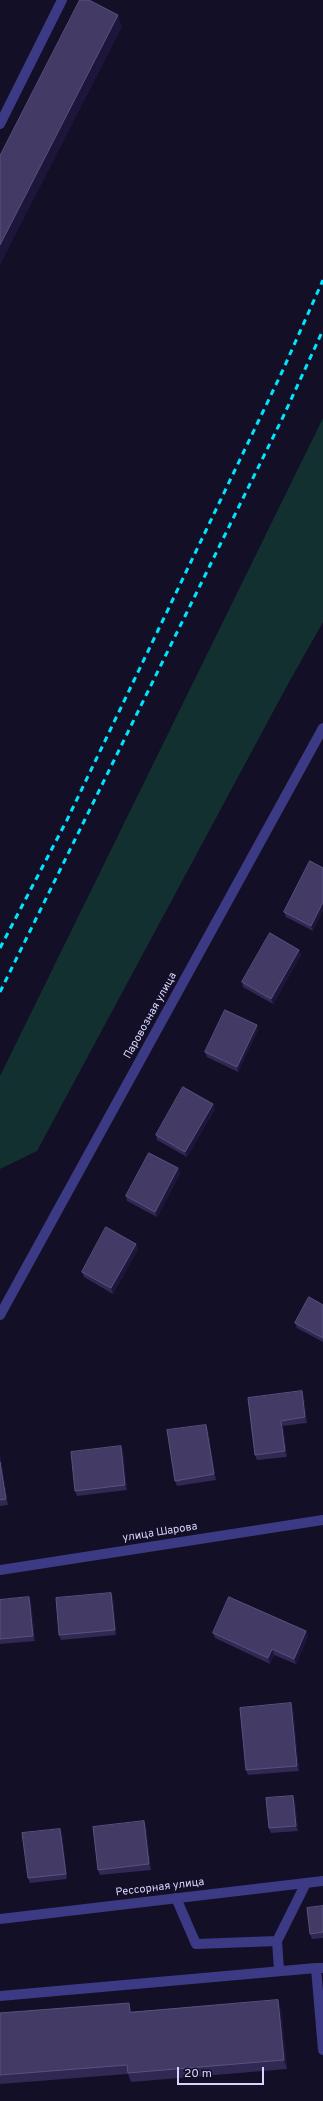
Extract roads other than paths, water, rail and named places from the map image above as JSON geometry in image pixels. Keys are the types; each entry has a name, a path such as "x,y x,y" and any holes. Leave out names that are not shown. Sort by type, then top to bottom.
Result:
{"street":[{"path":"0,124 62,0"},
{"name":"Паровозная улица","path":"0,1315 323,728"},
{"name":"улица Шарова","path":"0,1570 323,1520"},
{"name":"Рессорная улица","path":"0,1919 323,1881"},
{"path":"279,1970 277,1941 306,1883"},
{"path":"176,1898 196,1944 277,1941"},
{"path":"0,1996 279,1970 319,1968 323,2050"}],"railway":[{"path":"0,948 67,820 282,372 323,280"},
{"path":"0,992 283,417 323,330"}]}
